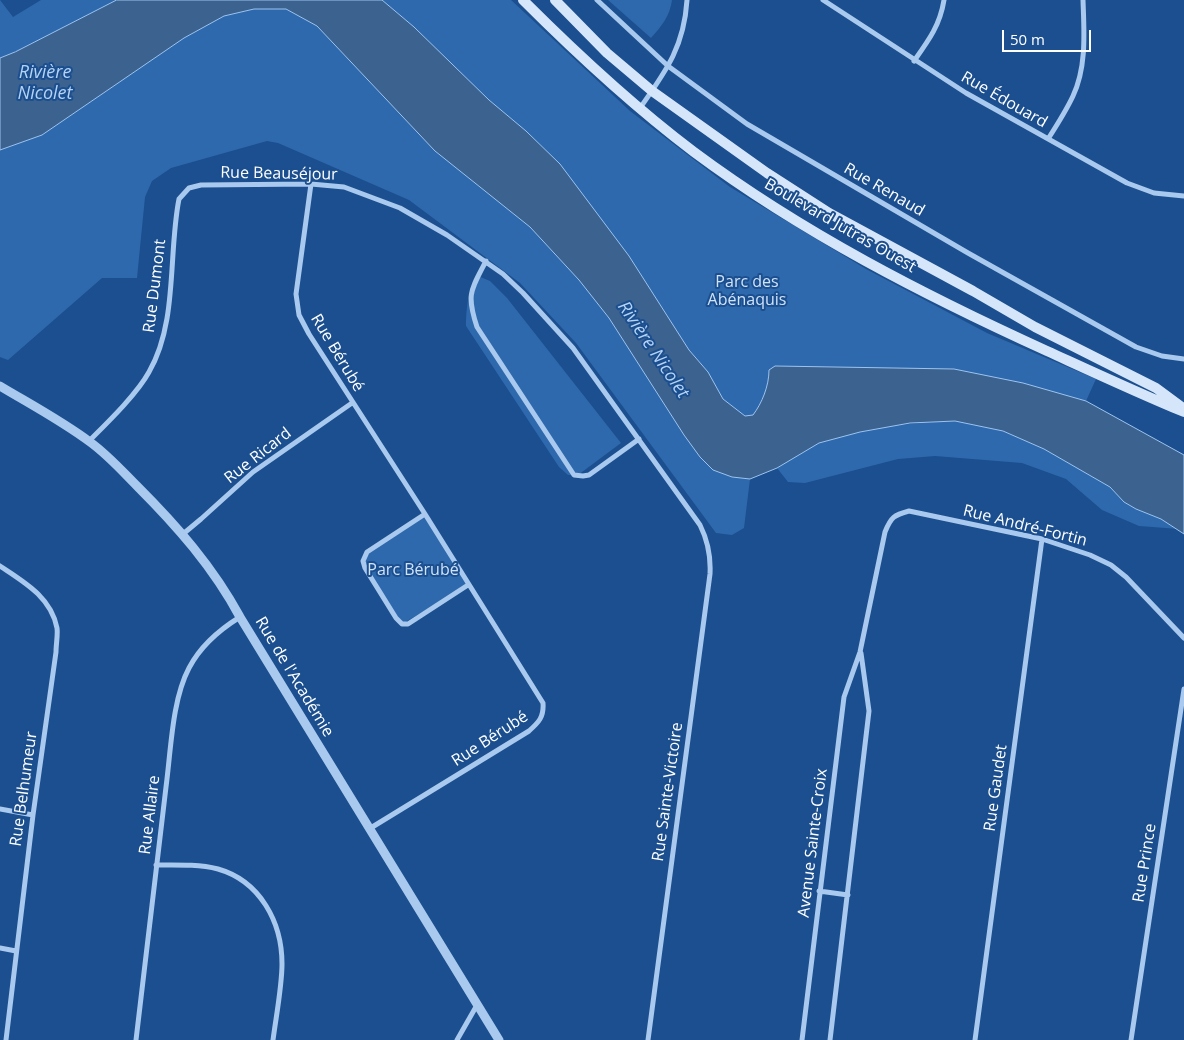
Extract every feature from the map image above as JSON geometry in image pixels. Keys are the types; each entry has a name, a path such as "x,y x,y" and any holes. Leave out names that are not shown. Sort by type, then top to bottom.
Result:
{"main road":[{"name":"Boulevard Jutras Ouest","path":"523,0 640,108 694,152 749,191 811,230 955,309 1146,396 1184,410"},
{"name":"Boulevard Jutras Ouest","path":"556,0 607,53 652,90 767,173 829,213 973,291 1035,328 1156,388 1184,410"}],"street":[{"name":"Rue Renaud","path":"597,0 668,66 710,99 753,128 968,253 1136,346 1157,355 1184,359"},
{"path":"640,108 668,66 679,42 686,22 687,0"},
{"name":"Rue Édouard","path":"823,0 966,93 1127,183 1154,193 1184,196"},
{"path":"914,60 933,36 942,12 944,0"},
{"path":"1048,139 1074,94 1078,79 1084,41 1083,0"},
{"name":"Rue Beauséjour","path":"178,199 189,188 200,185 311,184 344,187 400,208 447,235 486,261 523,293 573,348 700,525 709,548"},
{"name":"Rue Bérubé","path":"311,184 297,274 296,294 300,315 309,334 352,403 425,514 543,703 544,713 539,722 529,732 369,829"},
{"name":"Rue Dumont","path":"89,441 137,389 149,374 156,359 163,338 167,316 178,199"},
{"path":"486,261 470,296 472,312 478,326 574,475 589,475 639,439"},
{"name":"Rue de l'Académie","path":"0,386 42,410 105,454 182,534 224,588 498,1040"},
{"name":"Rue Ricard","path":"182,534 253,472 352,403"},
{"name":"Rue André-Fortin","path":"890,520 898,514 910,511 1042,539 1090,555 1111,565 1126,577 1184,638"},
{"path":"425,514 366,552 363,561 365,568 396,618 402,624 408,624 468,585"},
{"name":"Avenue Sainte-Croix","path":"802,1040 844,697 860,652 885,532 890,520"},
{"name":"Rue Gaudet","path":"975,1040 1042,539"},
{"name":"Rue Sainte-Victoire","path":"648,1040 710,574 709,548"},
{"name":"Rue Belhumeur","path":"0,566 42,596 50,606 57,629 56,652 33,815 6,1040"},
{"name":"Rue Allaire","path":"136,1040 175,722 184,682 189,667 209,640 240,617"},
{"name":"Avenue Sainte-Croix","path":"830,1040 869,711 860,652"},
{"name":"Rue Prince","path":"1131,1040 1184,689"},
{"path":"0,810 33,815"},
{"path":"156,865 201,866 235,875 250,886 264,901 274,920 280,939 282,964 273,1040"},
{"path":"819,892 848,895"},
{"path":"0,948 16,951"},
{"path":"457,1040 477,1004"}],"green space":[{"path":"0,0 13,17 41,0 117,0 0,58"},
{"name":"Parc des Abénaquis","path":"382,0 511,0 630,111 730,187 866,269 987,333 1096,379 1086,401 954,369 769,371 766,388 759,406 753,416 745,416 723,399 708,372 689,350 629,256 560,164 526,131 489,100 414,27"},
{"path":"608,0 672,0 667,16 651,38"},
{"path":"254,9 286,9 317,26 435,151 530,227 579,280 609,318 684,435 732,477 750,479 744,528 732,535 716,533 576,343 520,283 409,200 278,143 267,141 171,168 152,181 145,197 137,278 102,278 8,360 0,357 0,150 42,135 184,38 224,16"},
{"path":"478,276 490,281 507,298 621,443 578,475 568,475 559,467 466,326 470,292"},
{"path":"955,421 1003,431 1044,449 1110,487 1124,502 1179,529 1139,526 1102,510 1066,479 1022,463 935,456 898,459 805,483 788,482 777,468 809,447 837,437 887,427"},
{"name":"Parc Bérubé","path":"425,514 468,585 402,624 365,568 367,552"}],"water":[{"name":"Rivière Nicolet","path":"117,0 382,0 414,27 489,100 526,131 560,164 629,256 689,350 708,372 723,399 745,416 753,415 762,400 769,370 775,366 954,369 1023,383 1086,401 1184,455 1184,534 1161,519 1124,502 1110,487 1044,449 1003,431 955,421 910,423 860,432 819,443 777,468 750,479 732,477 713,470 700,457 684,435 609,318 579,280 530,227 435,151 317,26 286,9 254,9 224,16 184,38 42,135 0,150 0,58"}]}
